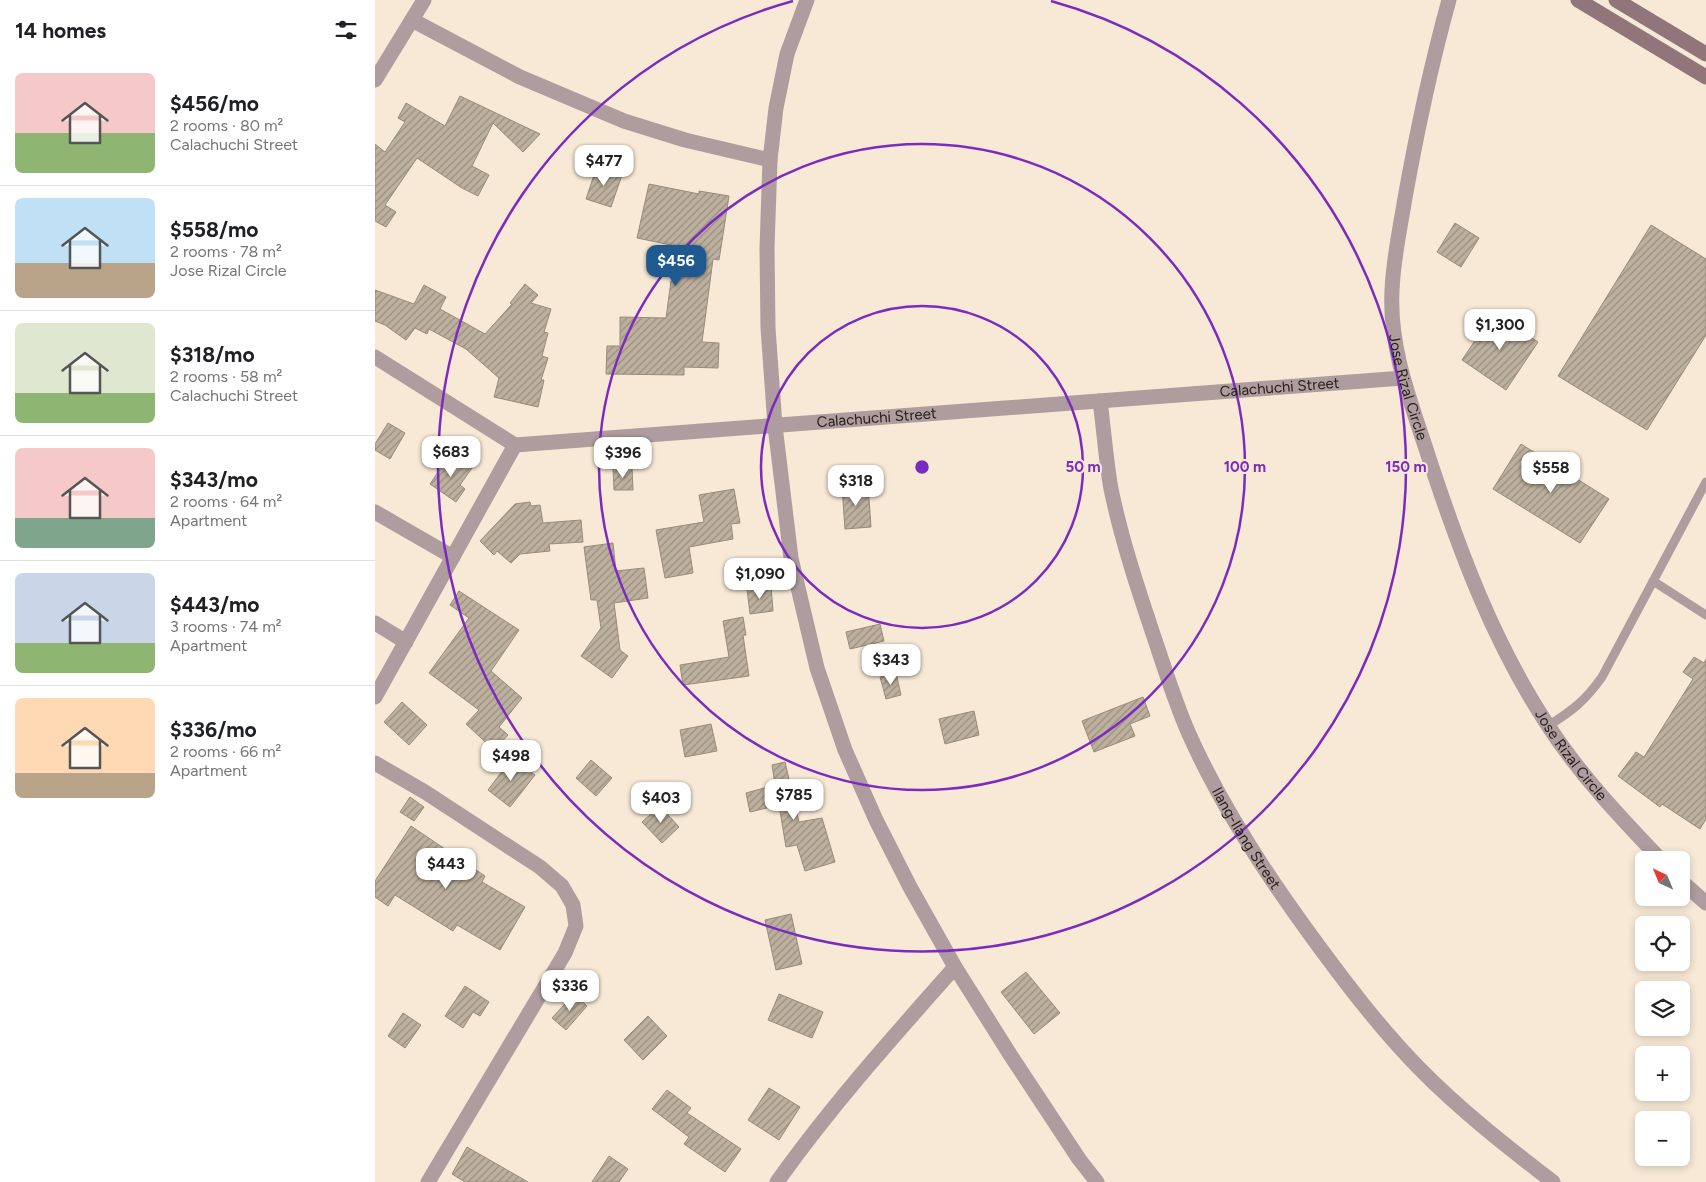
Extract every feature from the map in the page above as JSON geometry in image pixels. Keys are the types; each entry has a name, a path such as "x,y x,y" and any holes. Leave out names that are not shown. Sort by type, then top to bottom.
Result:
{"street":[{"path":"375,80 424,0"},
{"path":"807,0 787,54 776,108 770,160 767,248 768,328 775,426 791,558 821,677 845,750 876,820 910,887 955,967 1011,1056 1097,1182"},
{"name":"Jose Rizal Circle","path":"1449,0 1424,100 1397,245 1392,301 1394,334 1403,378 1461,552 1486,612 1511,663 1548,726 1578,768 1615,812 1652,851"},
{"path":"1578,0 1706,77"},
{"path":"1616,0 1706,54"},
{"path":"412,20 520,78 624,121 685,140 770,160"},
{"path":"375,357 515,445 375,697"},
{"name":"Calachuchi Street","path":"515,445 1403,378"},
{"name":"Ilang-Ilang Street","path":"1100,402 1111,487 1123,539 1145,609 1189,733 1238,828 1277,890 1373,1017 1419,1068 1457,1104 1511,1151 1553,1182"},
{"path":"375,512 453,557"},
{"path":"375,623 406,642"},
{"path":"375,763 425,792 540,867 562,886 573,905 576,926 565,953 428,1182"},
{"path":"1690,889 1706,903"},
{"path":"777,1182 809,1137 889,1041 955,967"}],"lane":[{"path":"1548,726 1575,709 1589,696 1602,677 1706,482"},
{"path":"1653,581 1706,615"}],"building":[{"path":"460,96 540,134 523,152 493,123 472,166 489,175 478,196 462,188 417,158 385,205 396,212 386,227 375,221 375,144 385,152 405,122 398,118 406,103 445,126"},
{"path":"597,166 622,175 611,207 586,199"},
{"path":"649,184 699,194 699,191 729,196 719,260 713,259 702,342 719,343 718,368 684,367 684,375 606,374 607,346 620,346 620,317 666,318 671,281 677,281 681,247 637,238"},
{"path":"1455,223 1479,238 1461,267 1437,252"},
{"path":"1651,225 1706,259 1706,335 1647,430 1558,376"},
{"path":"525,284 538,295 531,303 551,309 544,332 548,333 542,356 548,358 541,380 544,380 538,407 494,397 499,378 466,349 429,329 427,334 415,328 406,340 385,325 375,321 375,290 414,304 424,285 446,297 440,309 485,334 512,304 510,303"},
{"path":"1494,312 1538,342 1506,390 1462,360"},
{"path":"388,423 405,433 390,459 375,450 375,444"},
{"path":"1521,444 1609,499 1580,543 1493,489"},
{"path":"450,454 472,468 460,485 465,489 456,502 430,484"},
{"path":"632,467 633,490 614,490 613,468"},
{"path":"868,485 871,527 845,529 842,487"},
{"path":"734,489 740,523 731,524 733,539 689,547 693,573 665,578 656,530 704,522 699,495"},
{"path":"530,502 531,506 540,505 543,523 581,520 583,542 549,544 550,551 520,554 511,563 497,551 494,555 480,541 515,504"},
{"path":"613,543 616,571 644,568 648,598 614,603 620,650 628,656 612,678 581,656 601,628 597,600 591,600 584,547"},
{"path":"771,586 773,611 750,614 747,589"},
{"path":"459,591 519,630 491,671 522,698 499,727 508,735 494,750 466,724 479,710 429,673 469,618 450,605"},
{"path":"743,617 746,635 743,635 749,676 683,685 680,665 729,657 723,621"},
{"path":"880,624 884,641 850,649 846,632"},
{"path":"1694,657 1704,663 1706,659 1706,819 1700,829 1662,804 1660,807 1618,776 1636,752 1644,757 1693,679 1683,672"},
{"path":"896,673 901,695 886,699 880,677"},
{"path":"1143,697 1150,716 1130,724 1135,736 1094,752 1082,721"},
{"path":"402,702 427,725 409,745 384,722"},
{"path":"974,711 979,735 945,744 939,719"},
{"path":"711,724 717,751 685,757 680,730"},
{"path":"512,758 535,775 510,807 488,790"},
{"path":"591,760 612,778 596,796 576,778"},
{"path":"785,762 799,822 822,818 835,862 805,871 797,845 786,847 779,805 750,812 746,793 775,785 772,765"},
{"path":"410,797 424,807 414,821 400,812"},
{"path":"660,806 679,827 662,843 642,822"},
{"path":"411,826 485,876 482,882 525,907 500,950 457,925 453,931 395,895 388,906 375,897 375,881"},
{"path":"791,914 802,964 776,970 765,920"},
{"path":"1026,972 1060,1013 1034,1034 1001,992"},
{"path":"465,986 489,1002 480,1016 473,1012 463,1028 445,1016"},
{"path":"574,994 587,1006 566,1030 552,1018"},
{"path":"779,994 823,1012 812,1038 768,1020"},
{"path":"403,1013 421,1025 405,1048 388,1036"},
{"path":"648,1016 667,1036 643,1060 624,1040"},
{"path":"769,1088 800,1107 779,1140 748,1120"},
{"path":"667,1090 691,1108 687,1113 741,1149 725,1172 684,1144 689,1137 652,1109"},
{"path":"467,1147 528,1182 465,1182 452,1174"},
{"path":"609,1156 628,1169 619,1182 592,1182"}]}
